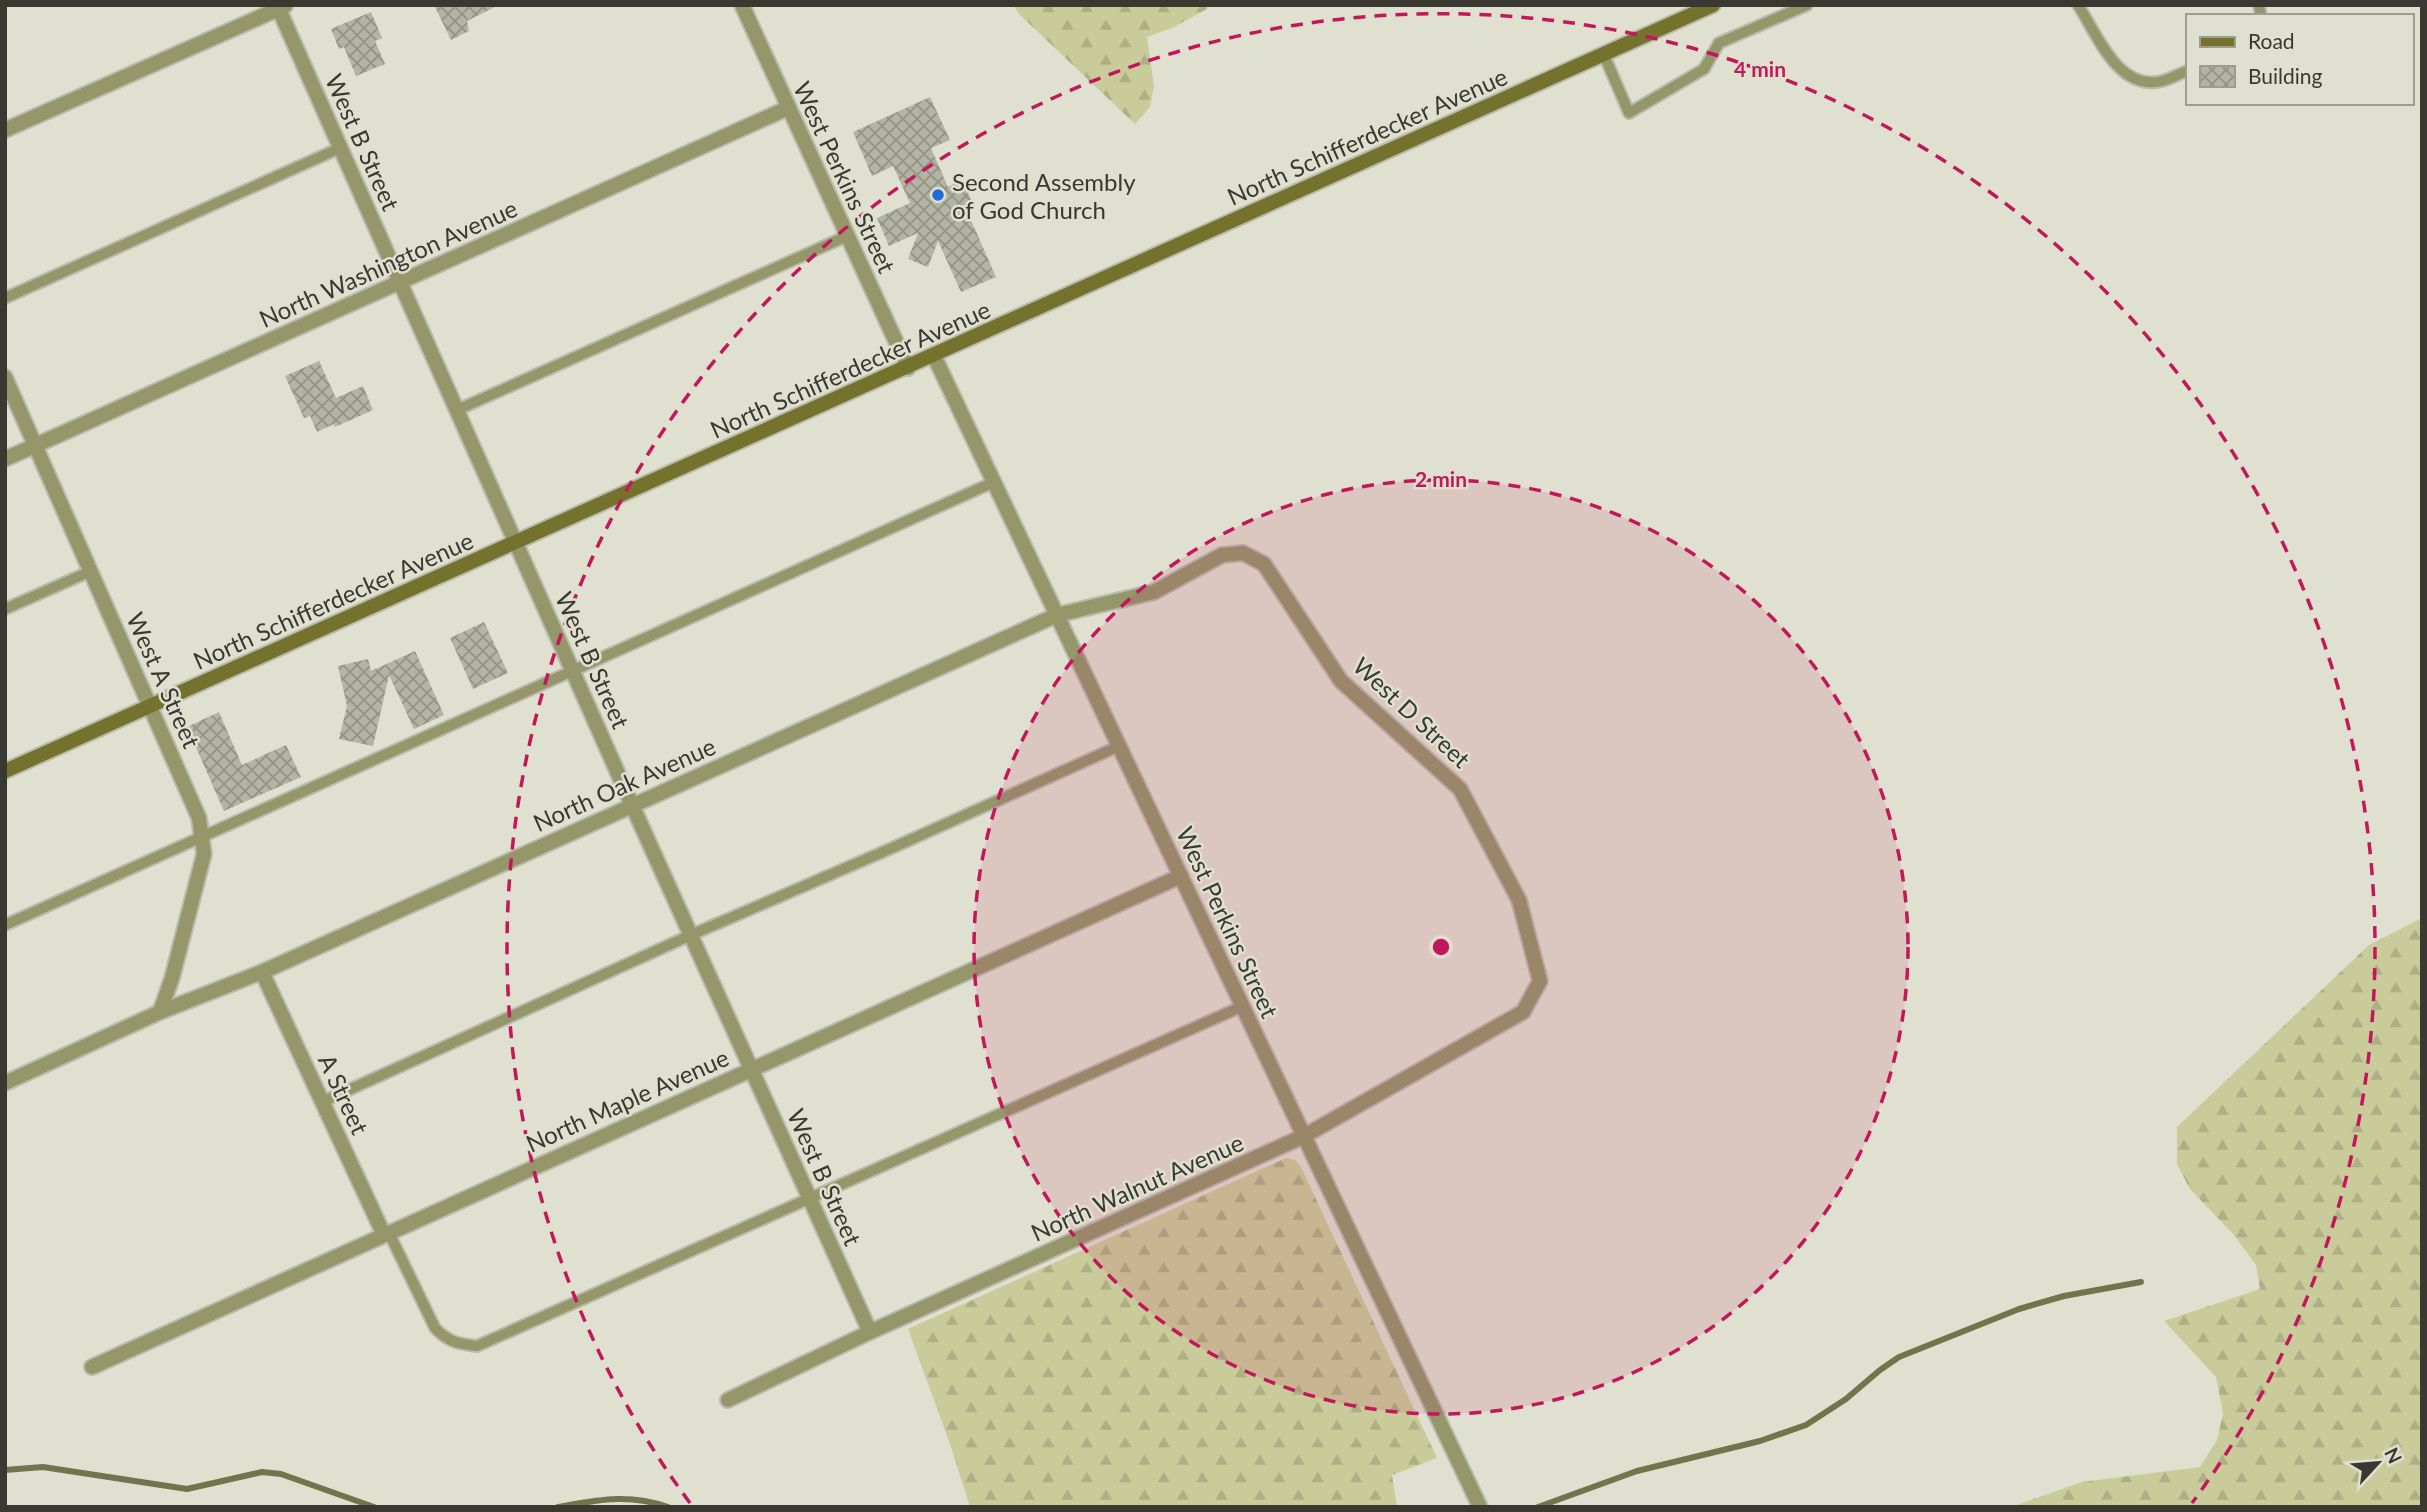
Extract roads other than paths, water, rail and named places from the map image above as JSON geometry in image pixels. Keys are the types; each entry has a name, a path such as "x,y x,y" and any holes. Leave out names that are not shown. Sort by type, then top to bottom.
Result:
{"main road":[{"name":"North Schifferdecker Avenue","path":"5,771 1713,5"}],"street":[{"name":"West Perkins Street","path":"742,5 908,368"},
{"path":"5,130 281,6"},
{"name":"West B Street","path":"281,6 340,148 870,1332"},
{"name":"North Washington Avenue","path":"5,459 789,108"},
{"name":"West Perkins Street","path":"934,356 1480,1507"},
{"name":"West A Street","path":"5,377 199,818 204,836 204,855 173,978 160,1013"},
{"name":"North Oak Avenue","path":"5,1083 160,1013 262,972 1057,615 1154,592 1222,555 1243,553 1264,564"},
{"name":"West D Street","path":"1264,564 1341,681 1460,789 1519,900 1540,981"},
{"name":"North Maple Avenue","path":"92,1367 1181,876"},
{"name":"A Street","path":"262,972 387,1234"},
{"name":"North Walnut Avenue","path":"727,1400 870,1332 1304,1136 1523,1012 1540,981"}],"lane":[{"path":"1604,55 1629,113 1704,69 1719,43 1807,5"},
{"path":"2082,6 2106,53 2125,74 2141,81 2160,82 2186,71"},
{"path":"5,298 340,148"},
{"path":"457,410 847,236"},
{"path":"5,925 994,482"},
{"path":"5,609 91,571"},
{"path":"322,1102 691,934 1119,746"},
{"path":"387,1234 435,1328 446,1340 477,1346 1242,1006"}],"waterway":[{"path":"1538,1507 1637,1471 1760,1441 1806,1425 1846,1399 1899,1357 2019,1309 2064,1296 2141,1282"},
{"path":"5,1470 43,1467 187,1489 262,1472 281,1474 374,1507"},
{"path":"558,1507 626,1499 668,1507"}],"place":[{"name":"Second Assembly of God Church","path":"938,195"}]}
